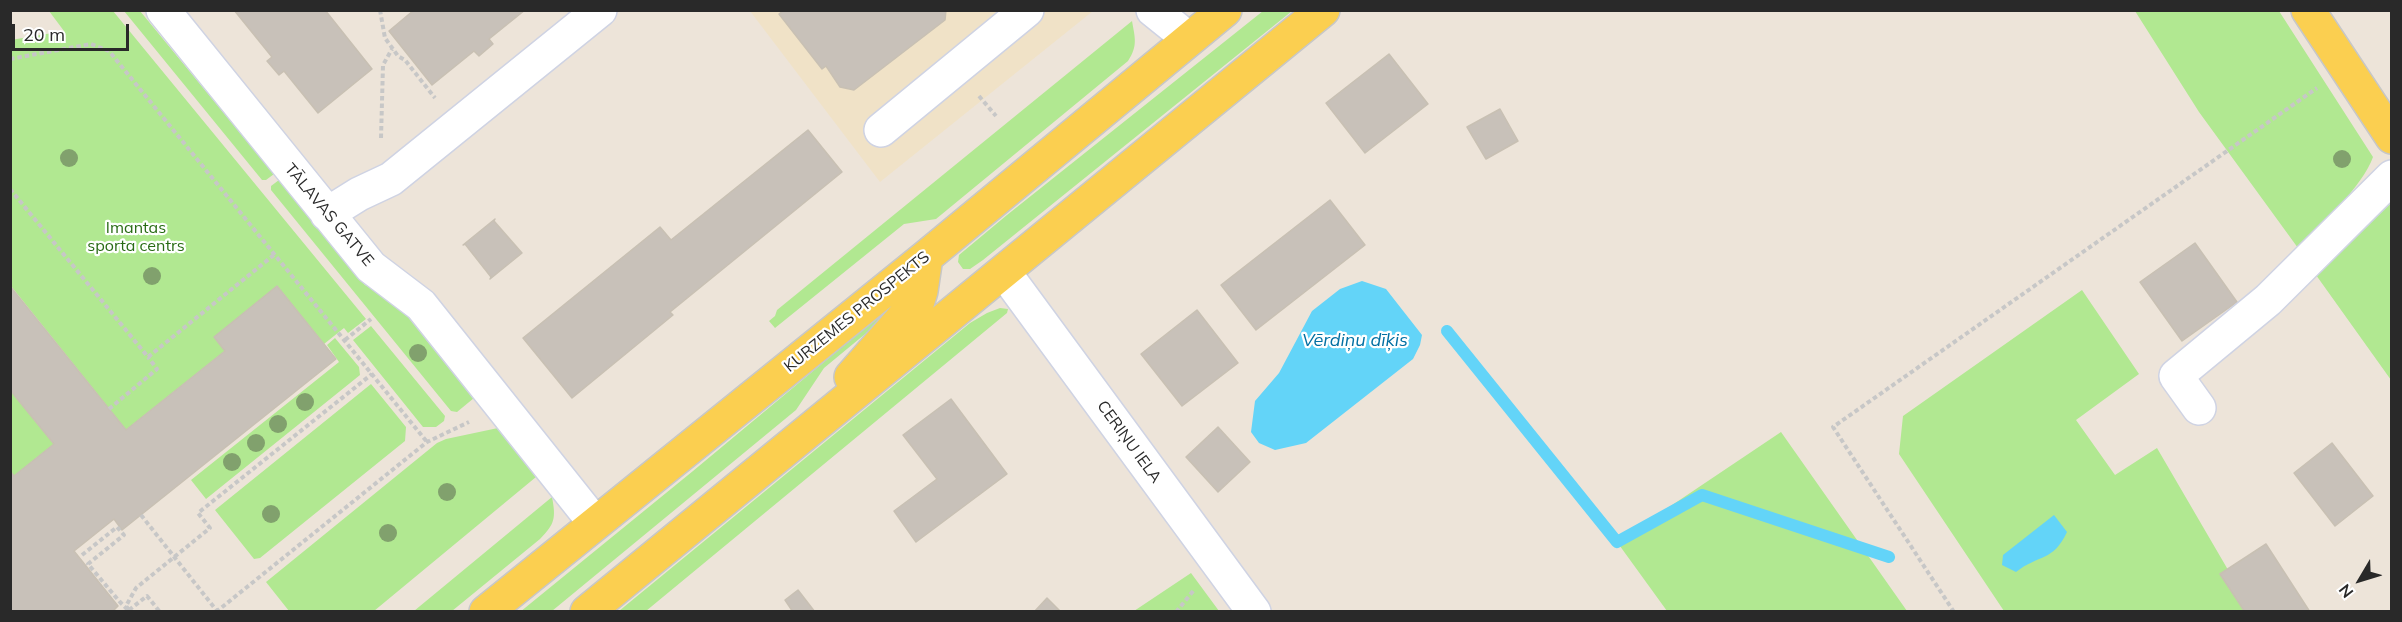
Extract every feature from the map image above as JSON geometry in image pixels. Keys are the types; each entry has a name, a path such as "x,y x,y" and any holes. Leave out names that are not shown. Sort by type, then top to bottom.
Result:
{"main road":[{"name":"KURZEMES PROSPEKTS","path":"486,612 594,522 926,257 1225,10"},
{"path":"586,612 1323,10"},
{"path":"2308,10 2391,137"},
{"path":"829,415 844,385 918,301 926,257"}],"street":[{"name":"TĀLAVAS GATVE","path":"163,10 371,267 421,305 594,522"},
{"path":"327,214 391,179 600,10"},
{"path":"881,130 1027,10"},
{"path":"1153,10 1190,39"},
{"path":"2199,408 2176,376 2268,300 2391,177"},
{"name":"CERIŅU IELA","path":"1004,272 1254,612"}],"path":[{"path":"380,10 385,38 392,49 405,60 457,125"},
{"path":"10,59 91,44 109,51 427,442"},
{"path":"380,184 383,64 392,49"},
{"path":"1954,612 1833,427 2345,68"},
{"path":"982,100 996,116"},
{"path":"10,189 157,369 109,409"},
{"path":"147,357 275,254"},
{"path":"345,340 371,319"},
{"path":"129,610 126,606 136,588 210,528 198,513 373,374"},
{"path":"141,515 217,611 427,442 485,415 500,404"},
{"path":"82,555 117,527 124,535 88,564 129,610"},
{"path":"129,610 147,596 160,612"}],"shaded area":[{"path":"750,11 1093,11 880,182"}],"green space":[{"name":"Imantas sporta centrs","path":"49,11 113,11 366,319 348,333 344,328 324,344 277,286 225,351 126,430 11,286 11,40 64,31"},
{"path":"124,11 140,11 274,174 262,180"},
{"path":"1263,11 1292,11 983,260 970,269 963,269 958,262 959,255"},
{"path":"2135,11 2279,11 2373,157 2351,193 2298,248 2199,112"},
{"path":"1132,21 1135,37 1128,61 936,219 904,224 775,328 769,321 775,316 777,310"},
{"path":"279,180 365,285 397,299 474,398 457,412 451,411 271,190 271,186"},
{"path":"2391,201 2391,380 2311,268"},
{"path":"2082,290 2139,374 2076,420 2115,475 2157,448 2252,611 2004,611 1899,454 1903,416"},
{"path":"902,297 899,306 824,368 796,410 552,611 520,612 693,471"},
{"path":"1000,308 1008,309 1007,313 646,611 619,611 970,323"},
{"path":"371,326 445,416 444,421 436,427 423,427 353,340"},
{"path":"335,338 359,367 360,375 206,499 191,480 339,362 327,345"},
{"path":"371,384 406,427 405,441 260,558 254,559 215,510"},
{"path":"10,390 54,444 14,476 10,471"},
{"path":"498,428 536,477 374,611 289,611 266,582 437,443"},
{"path":"1781,432 1907,611 1667,611 1617,542"},
{"path":"552,497 553,520 540,539 452,611 414,611"},
{"path":"1191,573 1219,611 1134,611"}],"water":[{"name":"Vērdiņu dīķis","path":"1362,281 1386,289 1422,335 1413,359 1306,443 1275,450 1259,443 1251,432 1255,401 1279,373 1312,311 1340,289"},
{"path":"2054,515 2067,532 2062,542 2051,553 2016,572 2002,565 2003,555"}],"building":[{"path":"234,10 325,10 372,69 318,113 284,71 279,75 267,61 272,57"},
{"path":"414,10 525,10 489,39 493,44 479,56 474,51 432,85 389,31"},
{"path":"784,10 946,10 945,20 854,90 840,87 826,66 822,69 779,14"},
{"path":"1389,54 1428,104 1365,153 1326,103"},
{"path":"1500,109 1518,141 1486,159 1467,127"},
{"path":"808,130 842,172 670,312 673,315 572,398 523,338 660,227 671,240"},
{"path":"1330,200 1365,245 1256,330 1221,285"},
{"path":"495,219 494,221 522,253 490,279 491,277 465,244 463,245"},
{"path":"2195,243 2237,302 2182,341 2140,282"},
{"path":"10,286 126,430 225,351 214,337 277,286 336,359 122,530 114,519 74,551 118,606 112,612 10,612 10,471 14,476 54,444 10,390"},
{"path":"1197,310 1238,363 1182,406 1141,354"},
{"path":"951,399 1007,474 916,542 894,511 937,479 903,435"},
{"path":"1218,427 1250,462 1218,492 1186,457"},
{"path":"2332,443 2373,496 2335,526 2294,473"},
{"path":"2266,544 2310,612 2245,612 2220,574"},
{"path":"798,590 815,612 793,612 785,600"},
{"path":"1047,598 1061,612 1034,612"}],"waterway":[{"path":"1447,331 1617,542 1702,495 1889,557"}]}
